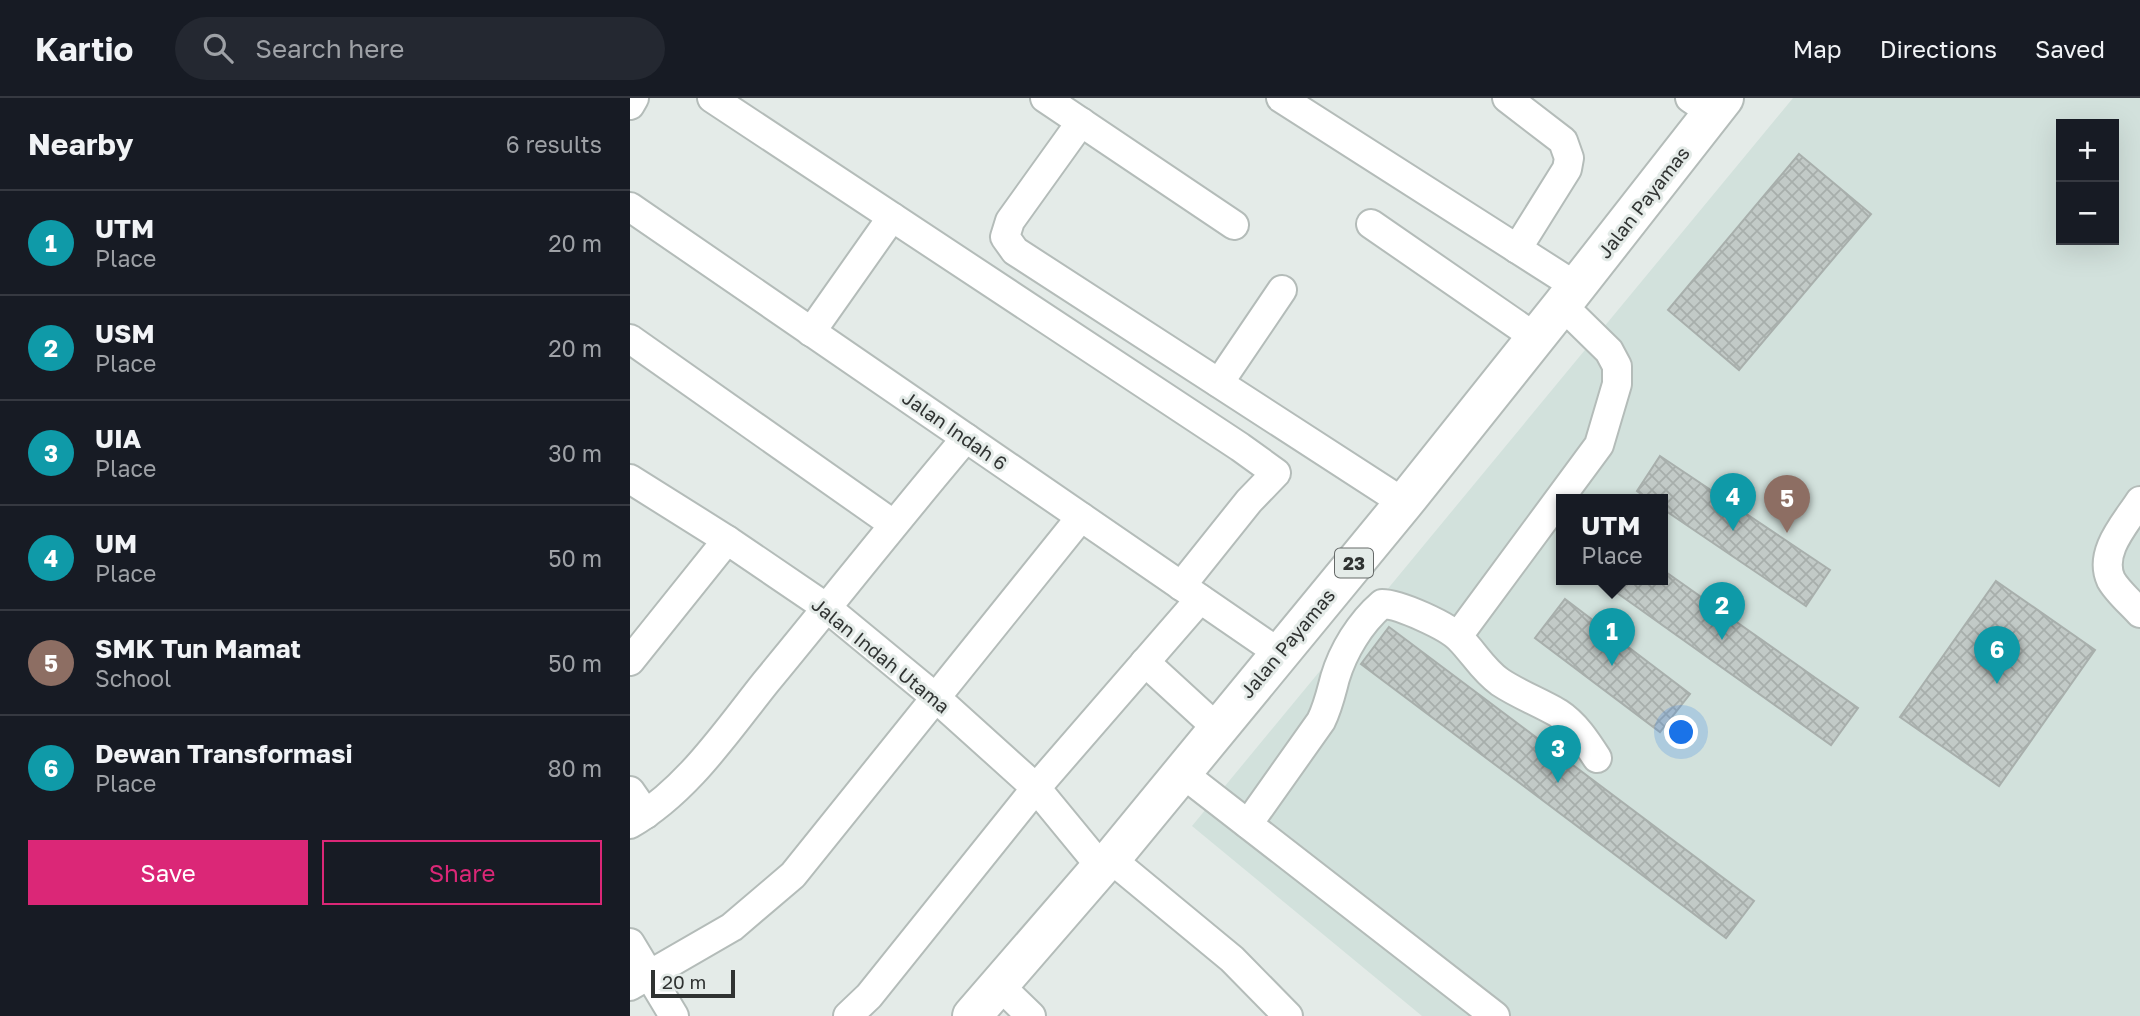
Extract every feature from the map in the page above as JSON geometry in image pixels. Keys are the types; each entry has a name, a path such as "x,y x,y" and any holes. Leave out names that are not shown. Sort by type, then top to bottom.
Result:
{"highway":[{"name":"Jalan Payamas","path":"987,1005 1404,503 1569,296 1709,103"}],"street":[{"path":"630,105 634,98"},
{"path":"712,98 1276,473"},
{"path":"1045,98 1234,225"},
{"path":"1280,98 1517,249 1569,296 1609,351 1618,366 1617,384 1599,445 1563,494"},
{"path":"1507,98 1563,141 1569,158 1567,169 1517,249"},
{"path":"1081,122 1010,221 1006,237 1015,251 1404,503"},
{"name":"Jalan Indah 6","path":"630,207 1279,653"},
{"path":"811,332 892,217"},
{"path":"1371,224 1536,338"},
{"path":"1219,383 1282,290"},
{"path":"630,339 893,524"},
{"path":"630,791 638,819 695,769 966,438"},
{"path":"848,1016 869,996 1036,789 1145,662 1249,501 1310,441"},
{"name":"Jalan Indah Utama","path":"630,479 727,540 827,608 935,697 1036,789 1106,863 1232,959 1288,1016"},
{"path":"2140,501 2112,544 2107,565 2112,581 2140,613"},
{"path":"1458,636 1556,503"},
{"path":"640,981 732,927 793,875 1081,517"},
{"path":"630,661 727,540"},
{"path":"1248,824 1321,720 1327,709 1342,658 1351,640 1372,612 1382,604 1392,604 1409,610 1458,636 1484,668 1500,682 1559,714 1570,723 1597,758"},
{"path":"1145,662 1217,728"},
{"path":"1182,773 1495,1016"},
{"path":"630,943 640,981 674,1016"},
{"path":"987,1005 1031,1016"}],"shaded area":[{"path":"1793,98 2140,98 2140,1016 1422,1016 1192,826"}],"building":[{"path":"1799,154 1871,214 1739,370 1668,310"},
{"path":"1660,456 1830,570 1806,606 1668,512 1668,494 1641,494 1637,491"},
{"path":"1668,574 1858,708 1831,745 1606,585 1668,585"},
{"path":"1996,581 2095,650 1999,786 1900,717"},
{"path":"1565,599 1690,694 1660,732 1535,638"},
{"path":"1389,627 1754,901 1726,938 1361,664"}],"place":[{"name":"UM","path":"1733,531"},
{"name":"SMK Tun Mamat","path":"1787,533"},
{"name":"USM","path":"1722,640"},
{"name":"UTM","path":"1612,666"},
{"name":"Dewan Transformasi","path":"1997,684"},
{"name":"UIA","path":"1558,783"}]}
